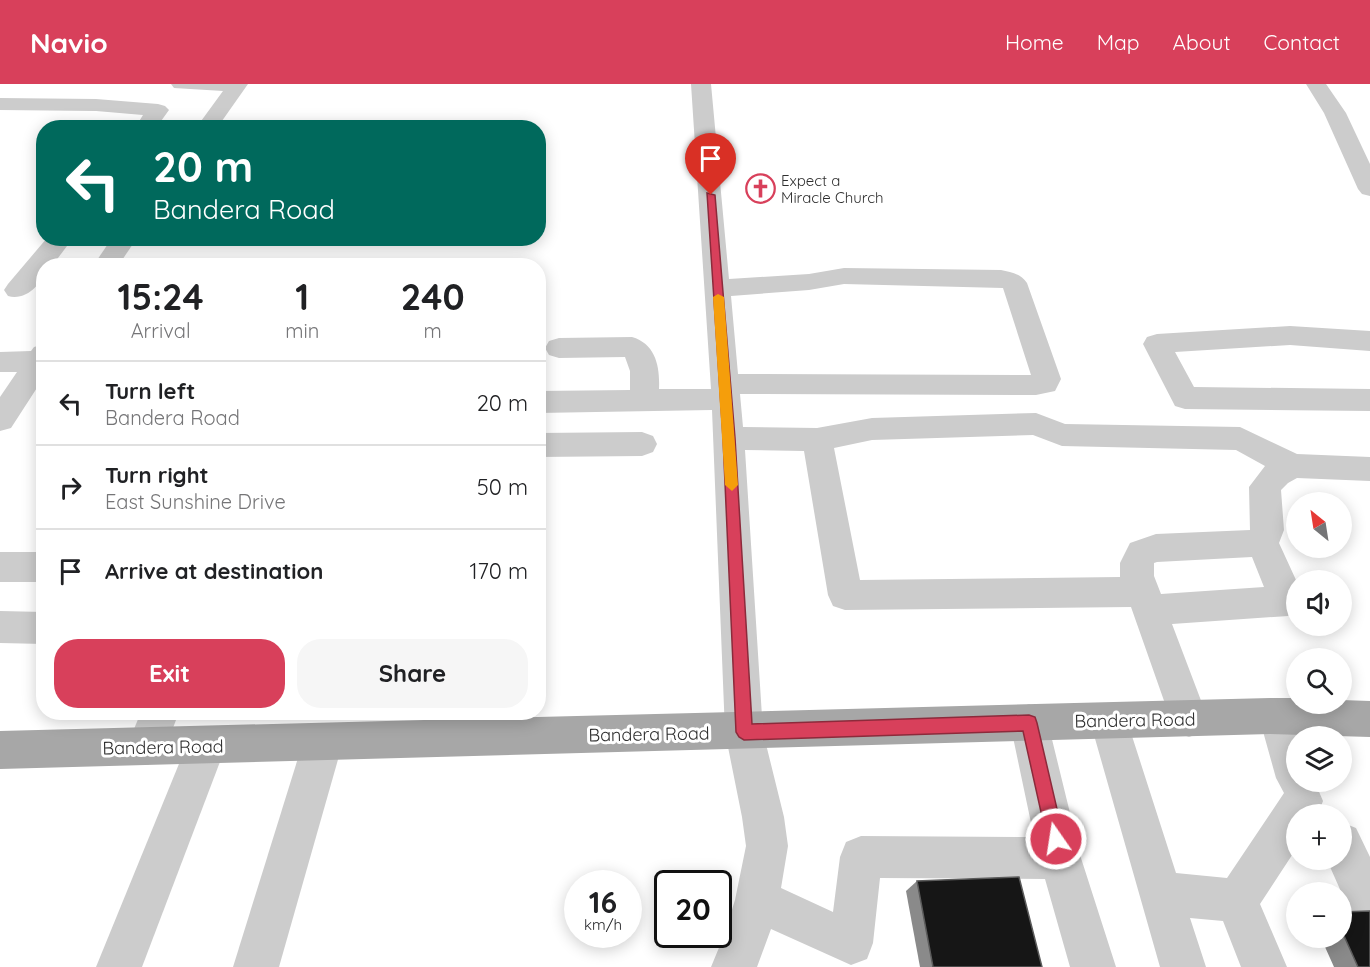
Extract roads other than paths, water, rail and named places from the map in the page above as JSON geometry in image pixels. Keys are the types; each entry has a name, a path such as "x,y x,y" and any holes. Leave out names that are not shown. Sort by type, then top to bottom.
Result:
{"main road":[{"name":"Bandera Road","path":"0,750 153,729 206,746 1189,719 1278,717 1370,719"}],"street":[{"path":"181,84 238,84"},
{"path":"212,120 238,84"},
{"path":"701,84 726,392 744,732 767,846 757,900 745,941 734,967"},
{"path":"1316,84 1363,160 1370,189"},
{"path":"0,104 96,105 158,110 151,120"},
{"path":"41,258 53,246"},
{"path":"8,290 36,263"},
{"path":"546,402 645,400 726,392 1036,385 1045,384 1047,379 1014,283 1001,278 844,276 809,282 718,288"},
{"path":"8,290 36,290"},
{"path":"1370,341 1252,336 1157,344 1185,399 1370,400"},
{"path":"559,348 632,347 640,353 644,360 645,400"},
{"path":"0,362 36,358"},
{"path":"0,420 36,366"},
{"path":"729,438 817,440 872,429 1036,424 1062,435 1240,439 1293,466 1370,469"},
{"path":"817,440 845,595 1146,601 1288,601 1262,543 1267,530 1265,486 1277,474 1293,466"},
{"path":"546,445 642,444"},
{"path":"1189,719 1137,576 1137,563 1142,553 1156,548 1262,543"},
{"path":"0,567 36,567"},
{"path":"0,627 36,628"},
{"path":"1237,901 1303,794 1278,717"},
{"path":"1109,721 1183,967"},
{"path":"1029,723 1060,858 1094,967"},
{"path":"256,967 323,742"},
{"path":"119,967 206,746"},
{"path":"1353,853 1370,905"},
{"path":"757,900 850,955 861,856 1060,858"},
{"path":"1161,893 1237,901"},
{"path":"1237,901 1264,967"}],"place":[{"name":"Expect a Miracle Church","path":"760,189"}]}
